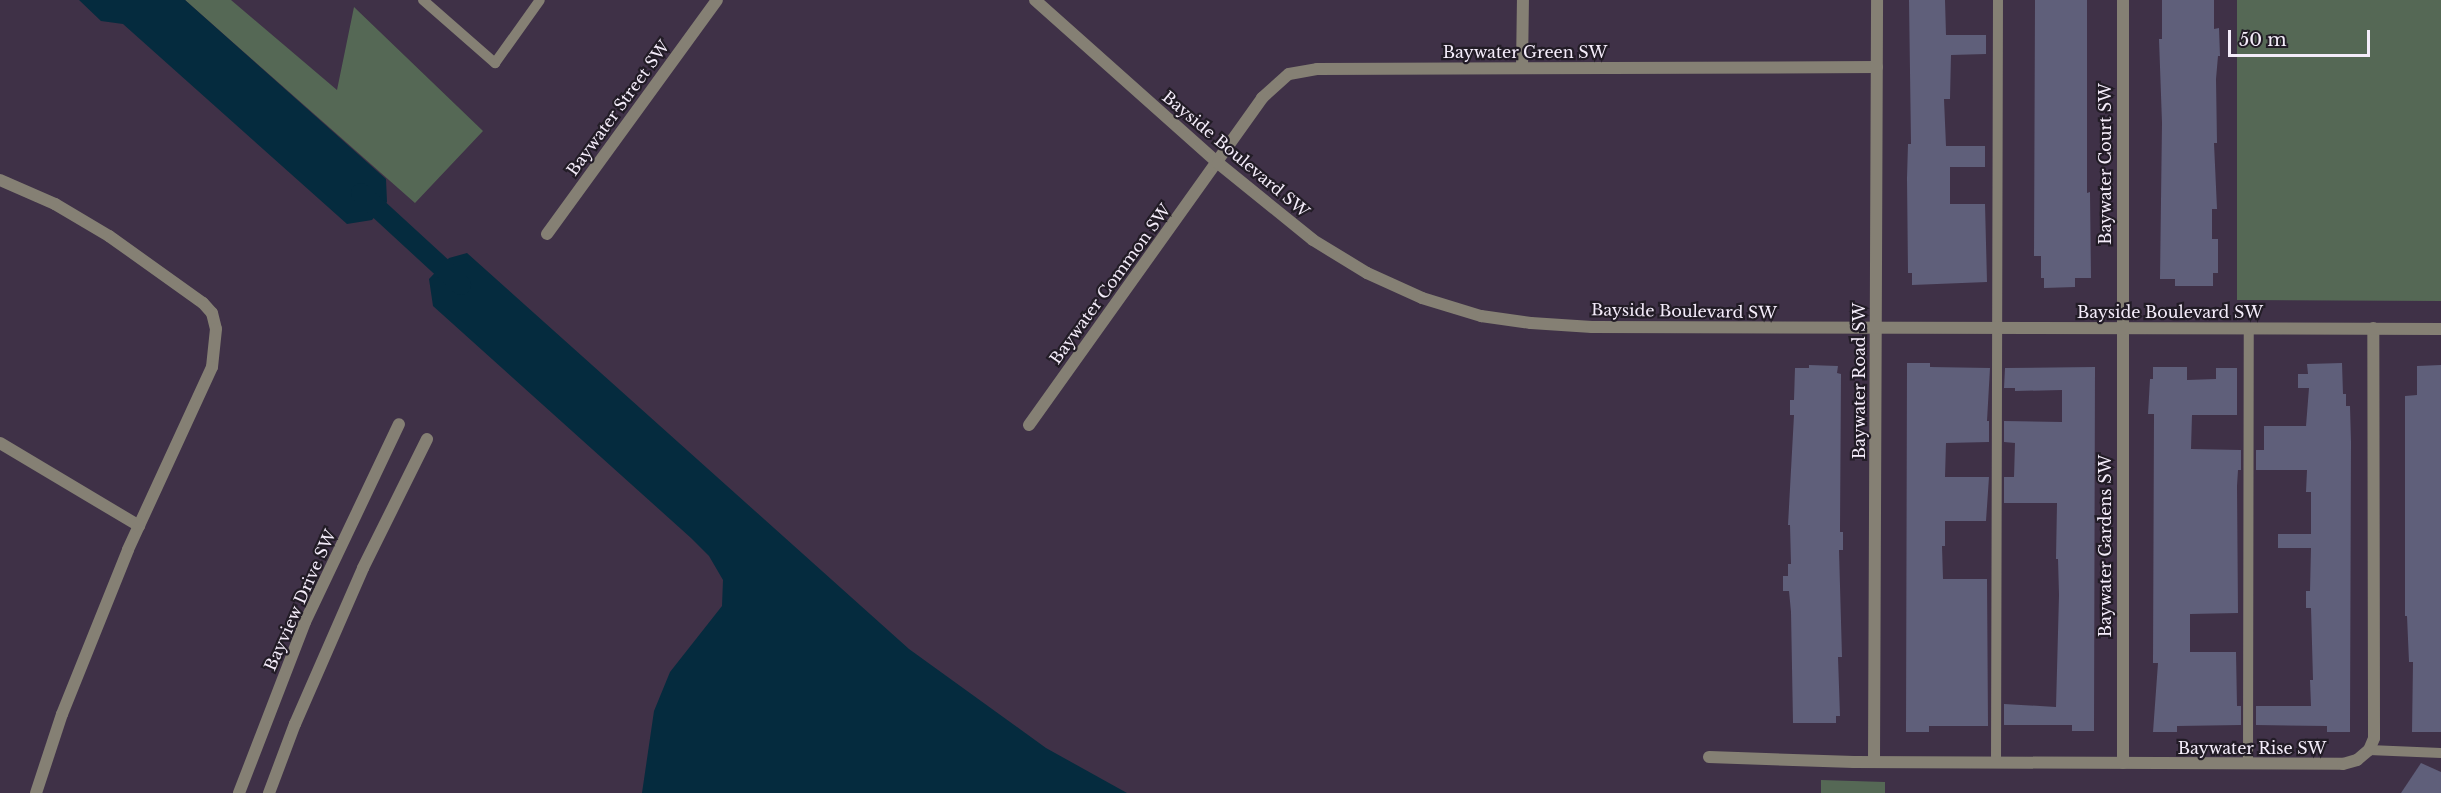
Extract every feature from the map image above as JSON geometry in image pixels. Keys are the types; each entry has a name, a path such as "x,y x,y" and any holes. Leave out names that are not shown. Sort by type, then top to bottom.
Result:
{"street":[{"name":"Baywater Street SW","path":"547,234 717,0"},
{"name":"Bayside Boulevard SW","path":"1035,0 1048,5 1218,163 1313,240 1367,273 1422,298 1480,316 1531,323 1592,327 2441,328"},
{"path":"1522,68 1523,0"},
{"name":"Baywater Road SW","path":"1874,762 1877,0"},
{"name":"Baywater Court SW","path":"2121,329 2122,0"},
{"name":"Baywater Green SW","path":"1218,163 1262,98 1289,74 1317,69 1877,67"},
{"name":"Baywater Common SW","path":"1029,425 1218,163"},
{"path":"0,180 56,204 109,236 203,303 212,313 217,343 212,367 139,526 62,714 36,793"},
{"path":"2369,750 2374,726 2373,328"},
{"name":"Baywater Gardens SW","path":"2121,329 2122,764"},
{"name":"Bayview Drive SW","path":"239,793 305,622 399,424"},
{"path":"269,793 295,724 363,568 427,439"},
{"path":"0,443 139,526"},
{"name":"Baywater Rise SW","path":"1709,757 1874,762 2343,764 2357,760 2369,750"}],"lane":[{"path":"423,0 495,63 540,0"},
{"path":"1996,763 1998,0"},
{"path":"2248,328 2248,764"},
{"path":"2369,750 2441,753"}],"green space":[{"path":"185,0 231,0 337,90 354,7 483,131 415,203"},
{"path":"2237,0 2441,0 2441,301 2237,300"},
{"path":"1821,780 1885,782 1885,793 1821,793"}],"water":[{"path":"79,0 185,0 386,179 387,202 372,220 347,224 123,24 101,21"},
{"path":"467,253 909,649 1046,748 1127,793 642,793 654,711 670,672 722,606 723,580 709,556 691,538 433,306 429,279 449,258"}],"building":[{"path":"1909,0 1945,0 1946,35 1986,35 1986,54 1951,55 1950,99 1944,99 1946,146 1985,146 1985,167 1950,167 1950,204 1985,204 1987,282 1912,285 1912,273 1908,273 1907,178 1908,144 1911,144"},
{"path":"2035,0 2087,0 2087,193 2090,192 2091,278 2075,278 2075,287 2044,288 2044,278 2041,278 2041,256 2034,256"},
{"path":"2162,0 2214,0 2214,29 2219,28 2220,56 2218,56 2216,79 2217,143 2214,143 2217,209 2212,209 2212,239 2218,239 2218,273 2213,273 2213,286 2175,286 2175,279 2160,279 2162,123 2159,39 2162,39"},
{"path":"1907,363 1930,363 1930,367 1990,368 1987,421 1989,421 1989,442 1946,443 1945,477 1989,477 1986,521 1945,521 1945,546 1942,546 1943,579 1987,579 1988,726 1929,726 1929,732 1906,732"},
{"path":"2342,363 2343,394 2346,394 2346,406 2350,406 2351,442 2350,732 2327,732 2327,726 2256,725 2256,706 2311,706 2310,680 2313,680 2311,608 2306,608 2306,591 2310,591 2311,548 2278,548 2278,534 2311,534 2311,492 2306,492 2307,470 2256,470 2256,450 2264,450 2264,426 2306,426 2309,388 2298,388 2298,374 2308,374 2307,364"},
{"path":"1809,365 1838,366 1837,373 1841,374 1840,532 1843,532 1843,550 1839,550 1842,657 1838,657 1840,716 1836,716 1836,723 1793,723 1791,612 1789,591 1783,591 1783,576 1788,576 1788,564 1791,564 1790,525 1788,525 1794,415 1790,415 1790,400 1794,400 1795,368 1809,368"},
{"path":"2441,365 2441,732 2412,732 2413,662 2409,662 2407,616 2405,616 2405,396 2417,395 2417,366"},
{"path":"2095,367 2094,731 2072,731 2072,725 2004,725 2004,704 2056,707 2059,595 2058,559 2056,559 2057,503 2004,503 2004,477 2014,477 2015,443 2004,442 2004,421 2062,422 2062,390 2015,391 2015,388 2004,388 2005,368"},
{"path":"2153,367 2187,367 2187,380 2216,379 2216,368 2237,368 2237,415 2192,415 2191,449 2241,450 2241,470 2238,470 2237,486 2238,613 2190,614 2190,652 2236,652 2237,706 2241,706 2241,725 2177,726 2177,732 2153,732 2158,663 2153,663 2154,414 2148,414"},
{"path":"2421,763 2441,772 2441,793 2401,793"}],"waterway":[{"path":"361,193 461,285"}]}
